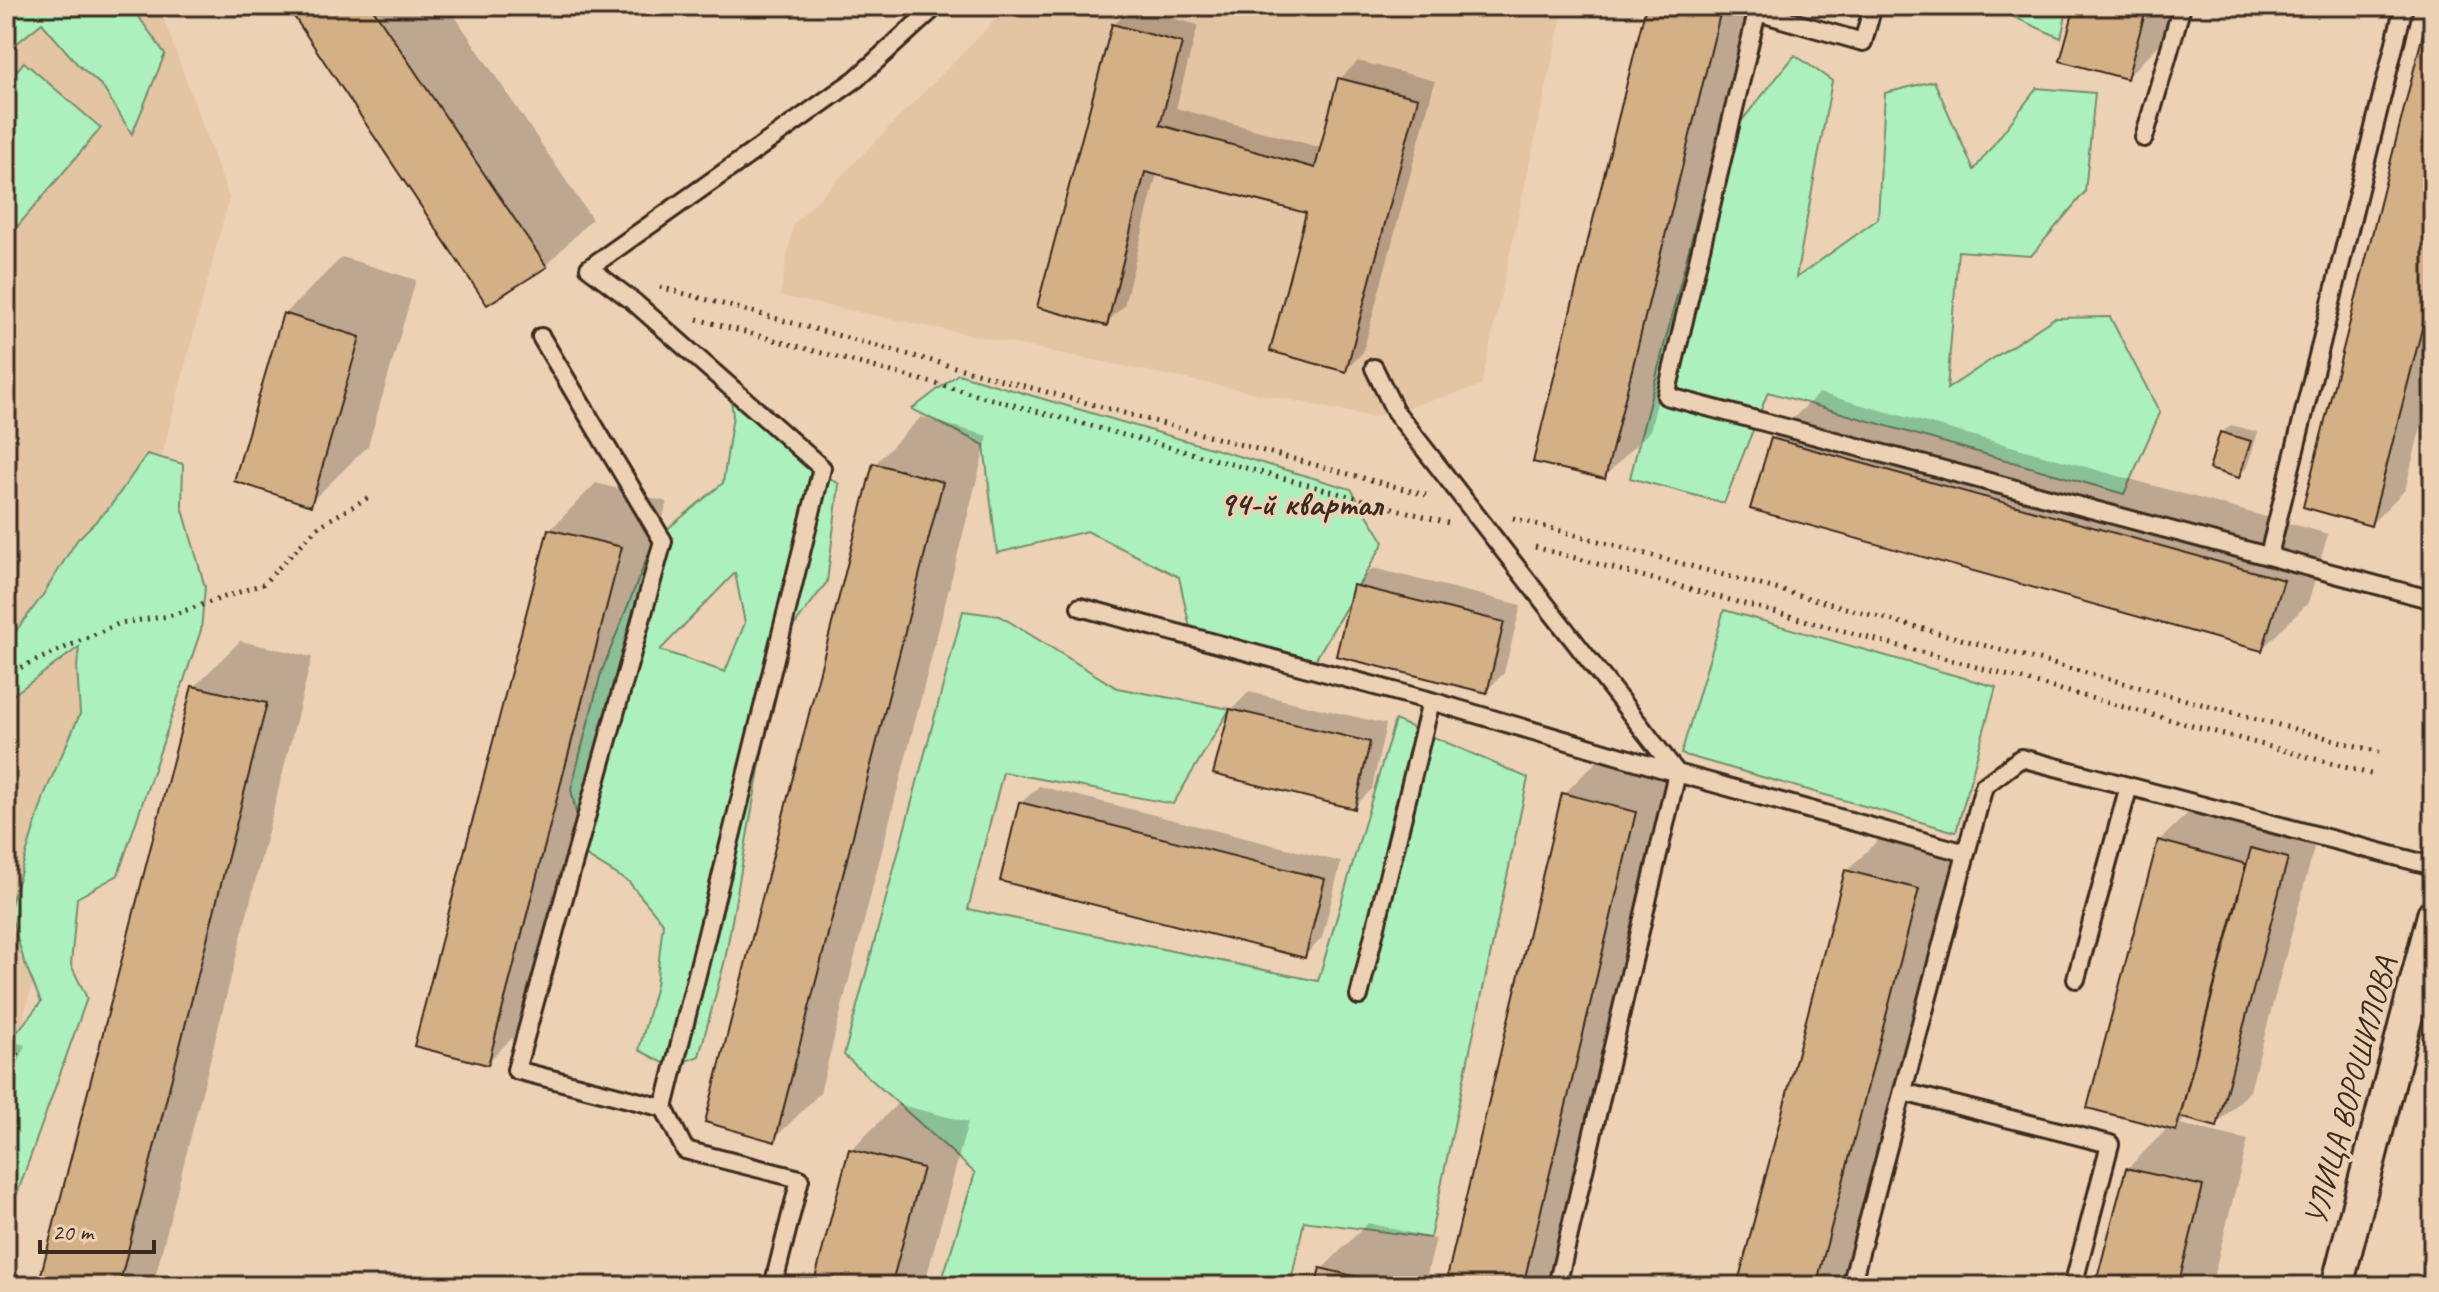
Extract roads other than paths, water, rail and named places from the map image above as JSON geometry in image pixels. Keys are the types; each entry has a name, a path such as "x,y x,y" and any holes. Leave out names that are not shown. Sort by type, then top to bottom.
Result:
{"street":[{"name":"УЛИЦА ВОРОШИЛОВА","path":"2337,1286 2433,915"}],"lane":[{"path":"773,1286 800,1179 685,1150 664,1108 822,468 634,302 589,268 856,79 936,6"},
{"path":"1873,6 1863,42 1757,12 1666,396 2433,600"},
{"path":"2144,138 2182,6"},
{"path":"2269,555 2404,6"},
{"path":"541,337 663,541 516,1070 664,1108"},
{"path":"1374,368 1395,411 1677,773"},
{"path":"1080,607 1431,701 1966,853"},
{"path":"1359,996 1431,701"},
{"path":"1851,1286 1984,786 2021,758 2433,866"},
{"path":"1557,1286 1677,773"},
{"path":"2076,979 2129,786"},
{"path":"1903,1092 2110,1144 2073,1286"}],"district":[{"name":"94-й квартал","path":"1301,503"}]}
